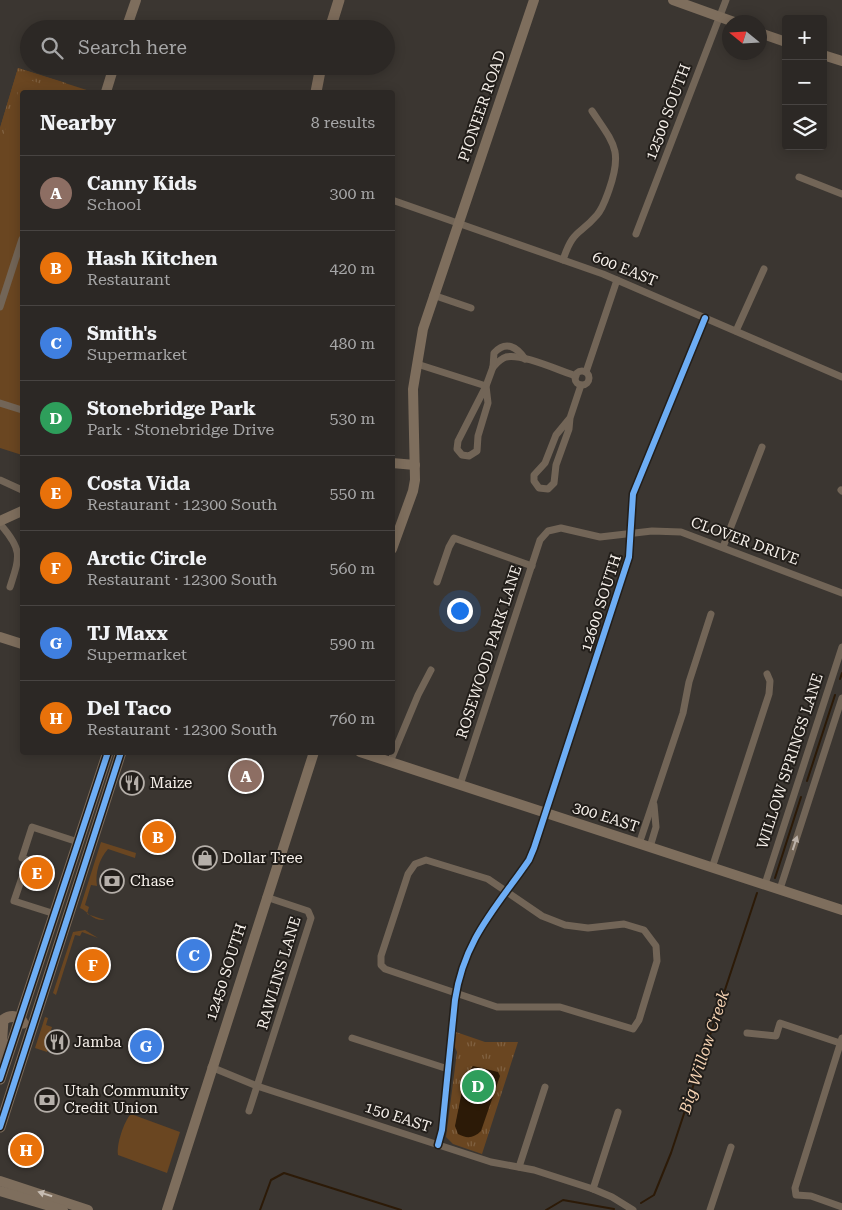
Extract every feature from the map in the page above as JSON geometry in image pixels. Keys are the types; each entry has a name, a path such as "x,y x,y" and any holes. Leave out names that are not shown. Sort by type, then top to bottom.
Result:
{"main road":[{"path":"333,20 339,0"},
{"path":"316,90 319,75"},
{"path":"19,1018 107,755"},
{"path":"0,1127 120,755"},
{"path":"0,1079 2,1024 6,1018 13,1016 19,1018 23,1025 22,1058"}],"street":[{"path":"129,20 135,0"},
{"name":"PIONEER ROAD","path":"395,541 413,491 415,465 413,390 423,329 534,0"},
{"path":"673,0 720,16"},
{"name":"12500 SOUTH","path":"636,234 726,0"},
{"path":"767,35 782,41"},
{"path":"827,56 842,61"},
{"path":"107,90 111,75"},
{"path":"563,260 571,239 600,211 616,168 616,154 613,144 592,112"},
{"path":"800,177 842,194"},
{"name":"600 EAST","path":"395,201 617,280 842,377"},
{"path":"0,307 20,245"},
{"path":"736,331 764,269"},
{"path":"581,385 586,384 589,380 586,372 617,280"},
{"path":"433,295 471,308"},
{"name":"12600 SOUTH","path":"438,1145 442,1130 456,994 479,930 532,854 629,558 631,508 635,487 705,318"},
{"path":"486,386 488,403 478,436 477,451 469,456 462,455 457,449 458,441 486,386 493,367 494,352 505,346 515,347 525,360"},
{"path":"493,367 506,357 525,360 576,376"},
{"path":"417,364 486,386"},
{"path":"576,376 581,371 586,372"},
{"path":"576,376 576,381 581,385"},
{"path":"570,418 556,435 545,463 534,475 535,484 539,488 548,489 554,483 556,465 570,429 570,418 581,385"},
{"path":"0,403 20,409"},
{"path":"723,547 762,448"},
{"path":"395,464 415,465"},
{"path":"0,480 20,489"},
{"path":"10,587 18,561 18,550 15,541 0,522 20,512"},
{"name":"CLOVER DRIVE","path":"548,531 560,528 600,537 672,531 694,536 842,593"},
{"name":"ROSEWOOD PARK LANE","path":"460,785 542,536 548,531"},
{"path":"437,582 454,538 532,566"},
{"path":"639,844 654,802 711,614"},
{"path":"1,637 20,643"},
{"name":"WILLOW SPRINGS LANE","path":"764,884 842,646"},
{"path":"395,750 418,695 431,670"},
{"path":"712,868 768,694 770,680 767,674"},
{"name":"WILLOW SPRINGS LANE","path":"780,889 842,698"},
{"name":"12450 SOUTH","path":"165,1207 313,755"},
{"name":"300 EAST","path":"369,755 842,910"},
{"path":"390,762 393,755"},
{"path":"650,847 656,828 654,802"},
{"path":"54,914 14,901 28,860 22,858 32,827 78,842"},
{"path":"433,861 488,879 506,891 542,916 565,925 588,928 631,924 649,934 656,946 657,962 639,1020 633,1029 560,1007 503,1008 390,972 381,965 382,956 408,874 419,862 433,861"},
{"name":"RAWLINS LANE","path":"249,1112 311,918 308,911 266,897"},
{"path":"747,1033 776,1036 780,1023 841,1041 795,1181 796,1195 811,1196 842,1207"},
{"path":"352,1038 448,1069"},
{"name":"150 EAST","path":"211,1068 257,1086 491,1162 519,1167 593,1189 612,1196 633,1210"},
{"path":"519,1167 545,1087"},
{"path":"593,1189 618,1112"},
{"path":"710,1210 731,1146"},
{"path":"0,1181 88,1210"},
{"path":"0,1191 63,1210"}],"green space":[{"path":"18,68 20,69 20,75 40,75 87,90 20,90 20,454 0,448 0,128"},
{"path":"18,68 20,69 20,75 40,75 66,83 64,90 61,90 23,78 0,145 0,128"},
{"path":"101,842 136,853 135,858 108,849 98,866 97,886 91,885 85,905 89,907 87,913 80,908"},
{"path":"90,915 105,920 94,918"},
{"path":"85,930 98,938 82,932 80,936 75,935 56,995 53,993 73,932"},
{"path":"45,1017 48,1018 46,1025 52,1027 50,1033 53,1034 47,1052 35,1048"},
{"path":"456,1032 485,1042 518,1042 482,1154 453,1144 446,1137 457,1052 454,1045"},
{"path":"131,1114 180,1132 167,1173 118,1155 121,1133"}],"shaded area":[{"path":"473,1066 498,1072 500,1076 481,1131 476,1135 464,1137 458,1134 455,1126 465,1076"}],"waterway":[{"name":"Big Willow Creek","path":"840,679 842,673"},
{"name":"Big Willow Creek","path":"807,781 835,695"},
{"name":"Big Willow Creek","path":"775,878 801,797"},
{"name":"Big Willow Creek","path":"641,1203 654,1195 671,1153 757,893"},
{"name":"Big Willow Creek","path":"260,1210 271,1180 284,1173 401,1210"},
{"name":"Big Willow Creek","path":"546,1210 563,1200 614,1209"}],"cycle path":[{"path":"438,1145 442,1130 455,1000 459,978 483,925 529,860 534,848 629,557 633,494 705,318"},
{"path":"0,1079 107,755"},
{"path":"0,1127 120,755"}],"place":[{"name":"Canny Kids","path":"246,776"},
{"name":"Maize","path":"132,783"},
{"name":"Hash Kitchen","path":"158,837"},
{"name":"Dollar Tree","path":"205,858"},
{"name":"Costa Vida","path":"37,873"},
{"name":"Chase","path":"112,881"},
{"name":"Smith's","path":"194,955"},
{"name":"Arctic Circle","path":"93,965"},
{"name":"Jamba","path":"57,1042"},
{"name":"TJ Maxx","path":"146,1046"},
{"name":"Stonebridge Park","path":"478,1086"},
{"name":"Utah Community Credit Union","path":"47,1100"},
{"name":"Del Taco","path":"26,1150"}]}
